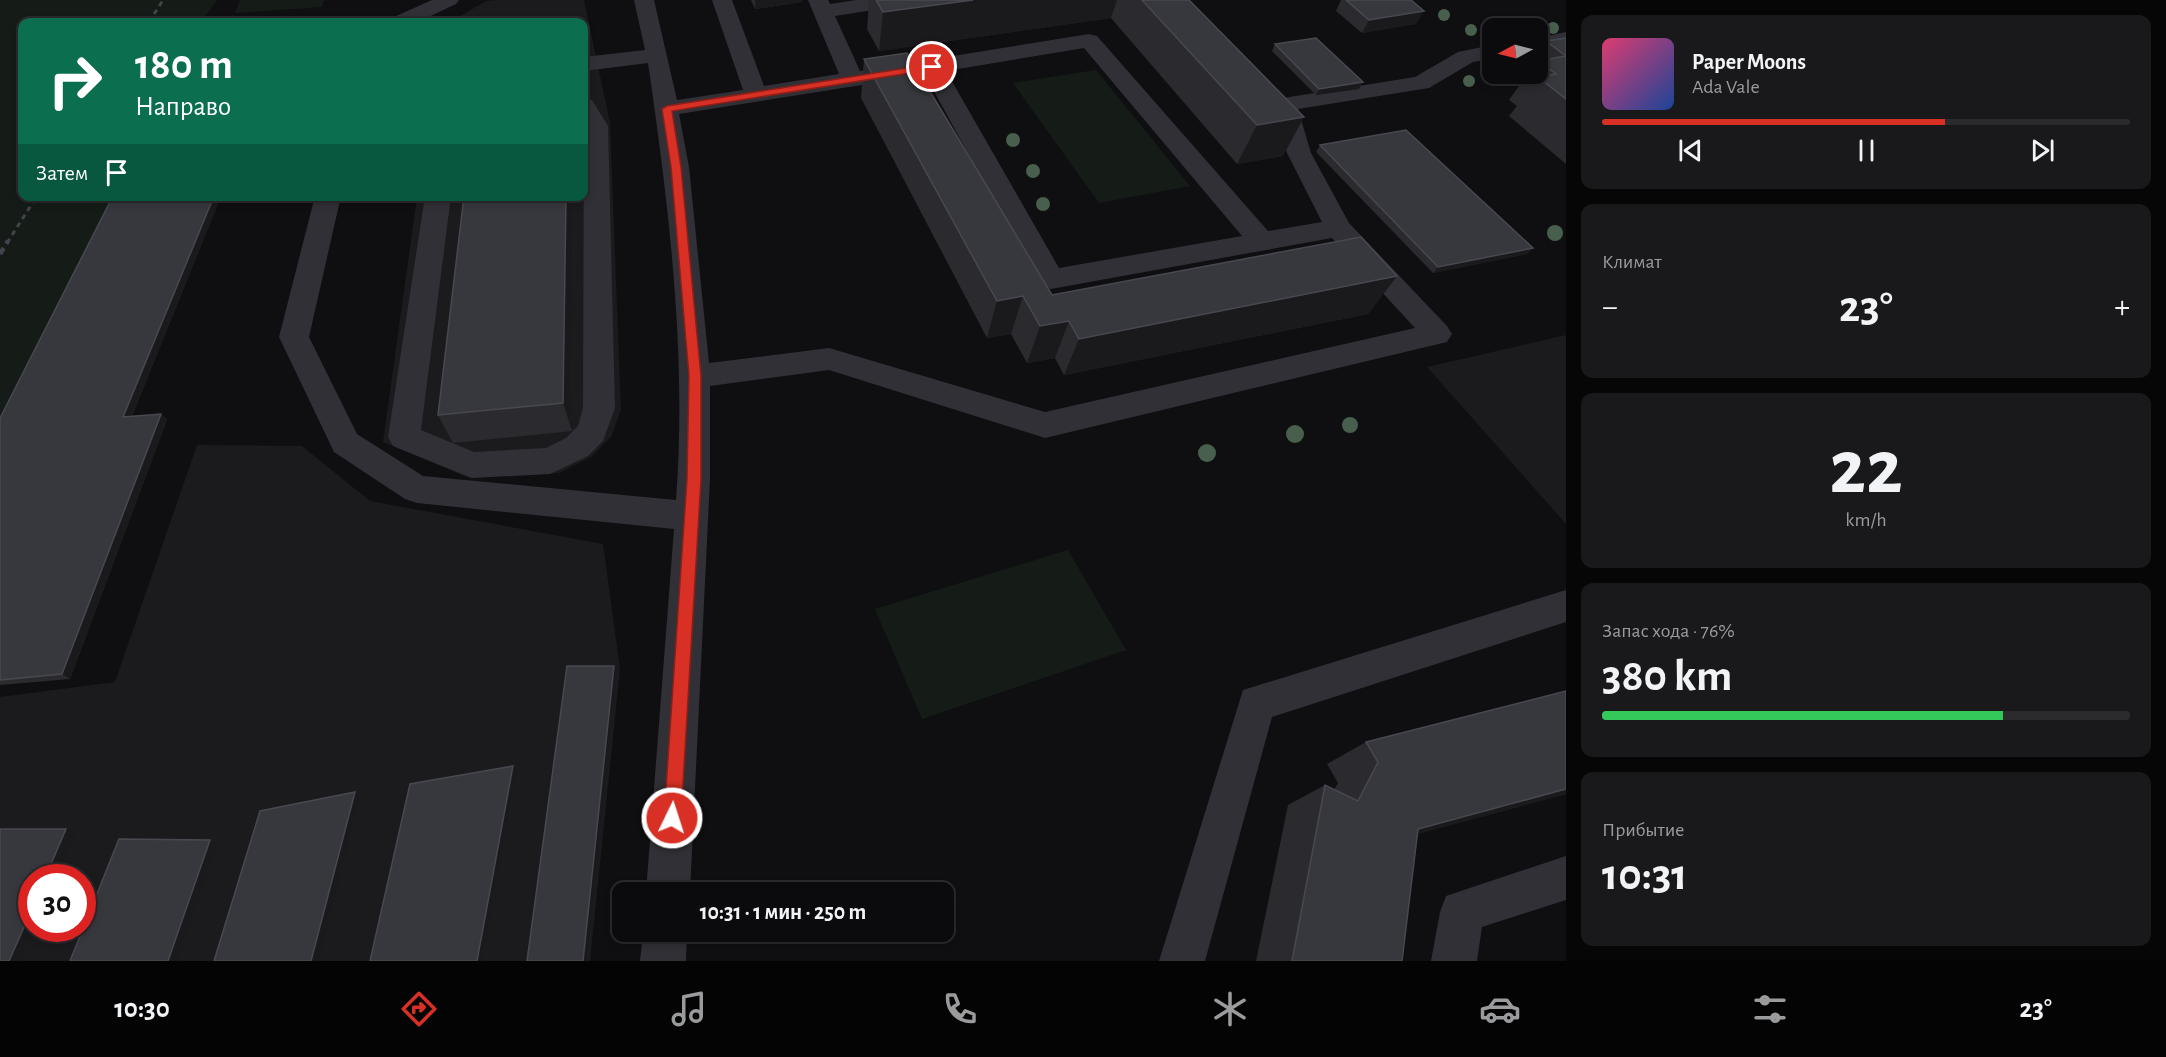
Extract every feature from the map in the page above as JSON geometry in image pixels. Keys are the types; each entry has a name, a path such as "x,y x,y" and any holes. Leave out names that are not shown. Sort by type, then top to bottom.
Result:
{"street":[{"path":"411,18 449,0"},
{"path":"644,0 657,55 676,167 695,376 692,516 669,882"},
{"path":"722,0 756,95"},
{"path":"852,79 820,6 900,0"},
{"path":"1548,42 1566,39"},
{"path":"667,109 1089,41 1261,242"},
{"path":"695,376 830,359 1045,425 1437,334 1338,228 1299,153 1277,96 1421,82 1466,57 1482,54"},
{"path":"588,64 657,55"},
{"path":"932,67 1051,279 1338,228"},
{"path":"437,201 404,437 472,465 550,461 577,447 592,432 599,408 596,126 588,116"},
{"path":"327,201 294,337 345,443 417,489 692,516"},
{"path":"1182,961 1257,703 1566,606"},
{"path":"1454,961 1462,912 1566,878"},
{"path":"663,961 664,942"}],"shaded area":[{"path":"0,0 217,0 204,18 18,18 18,201 112,201 0,415"},
{"path":"240,0 324,0 322,7 235,13"},
{"path":"584,0 588,18 457,18 486,1"},
{"path":"588,19 610,123 621,410 611,437 591,457 559,473 469,478 383,442 416,201 588,201"},
{"path":"1096,70 1190,186 1099,203 1013,83"},
{"path":"1566,335 1566,524 1427,367"},
{"path":"197,445 302,446 370,501 603,544 620,669 590,961 0,961 0,697 115,682"},
{"path":"1068,550 1126,650 922,719 875,609"}],"building":[{"path":"876,0 973,0 883,12"},
{"path":"1142,0 1189,0 1304,117 1257,125"},
{"path":"1346,0 1411,0 1424,11 1369,20"},
{"path":"1316,38 1363,82 1319,89 1275,44"},
{"path":"1566,38 1566,56 1548,42"},
{"path":"907,53 1052,295 1361,237 1397,276 1079,339 1069,321 1040,326 1023,296 997,301 864,59"},
{"path":"1566,56 1566,99 1547,84 1548,75 1556,74 1548,68 1548,59"},
{"path":"1406,130 1533,248 1438,267 1320,145"},
{"path":"110,201 212,201 123,417 161,414 62,674 0,680 0,418"},
{"path":"463,201 566,201 563,403 438,415"},
{"path":"567,666 614,666 583,961 527,961"},
{"path":"1566,691 1566,789 1418,829 1402,961 1292,961 1325,785 1358,801 1378,762 1366,742"},
{"path":"513,766 477,961 370,961 410,784"},
{"path":"355,792 311,961 214,961 260,811"},
{"path":"0,829 66,829 51,864 18,864 18,941 9,961 0,961"},
{"path":"119,839 210,840 168,961 70,961 78,942 96,942 96,896"}],"railway":[{"path":"152,18 163,0"},
{"path":"7,243 34,201"},
{"path":"0,254 8,241"}],"route":[{"path":"672,818 694,479 695,376 676,167 667,109 932,67"}]}
